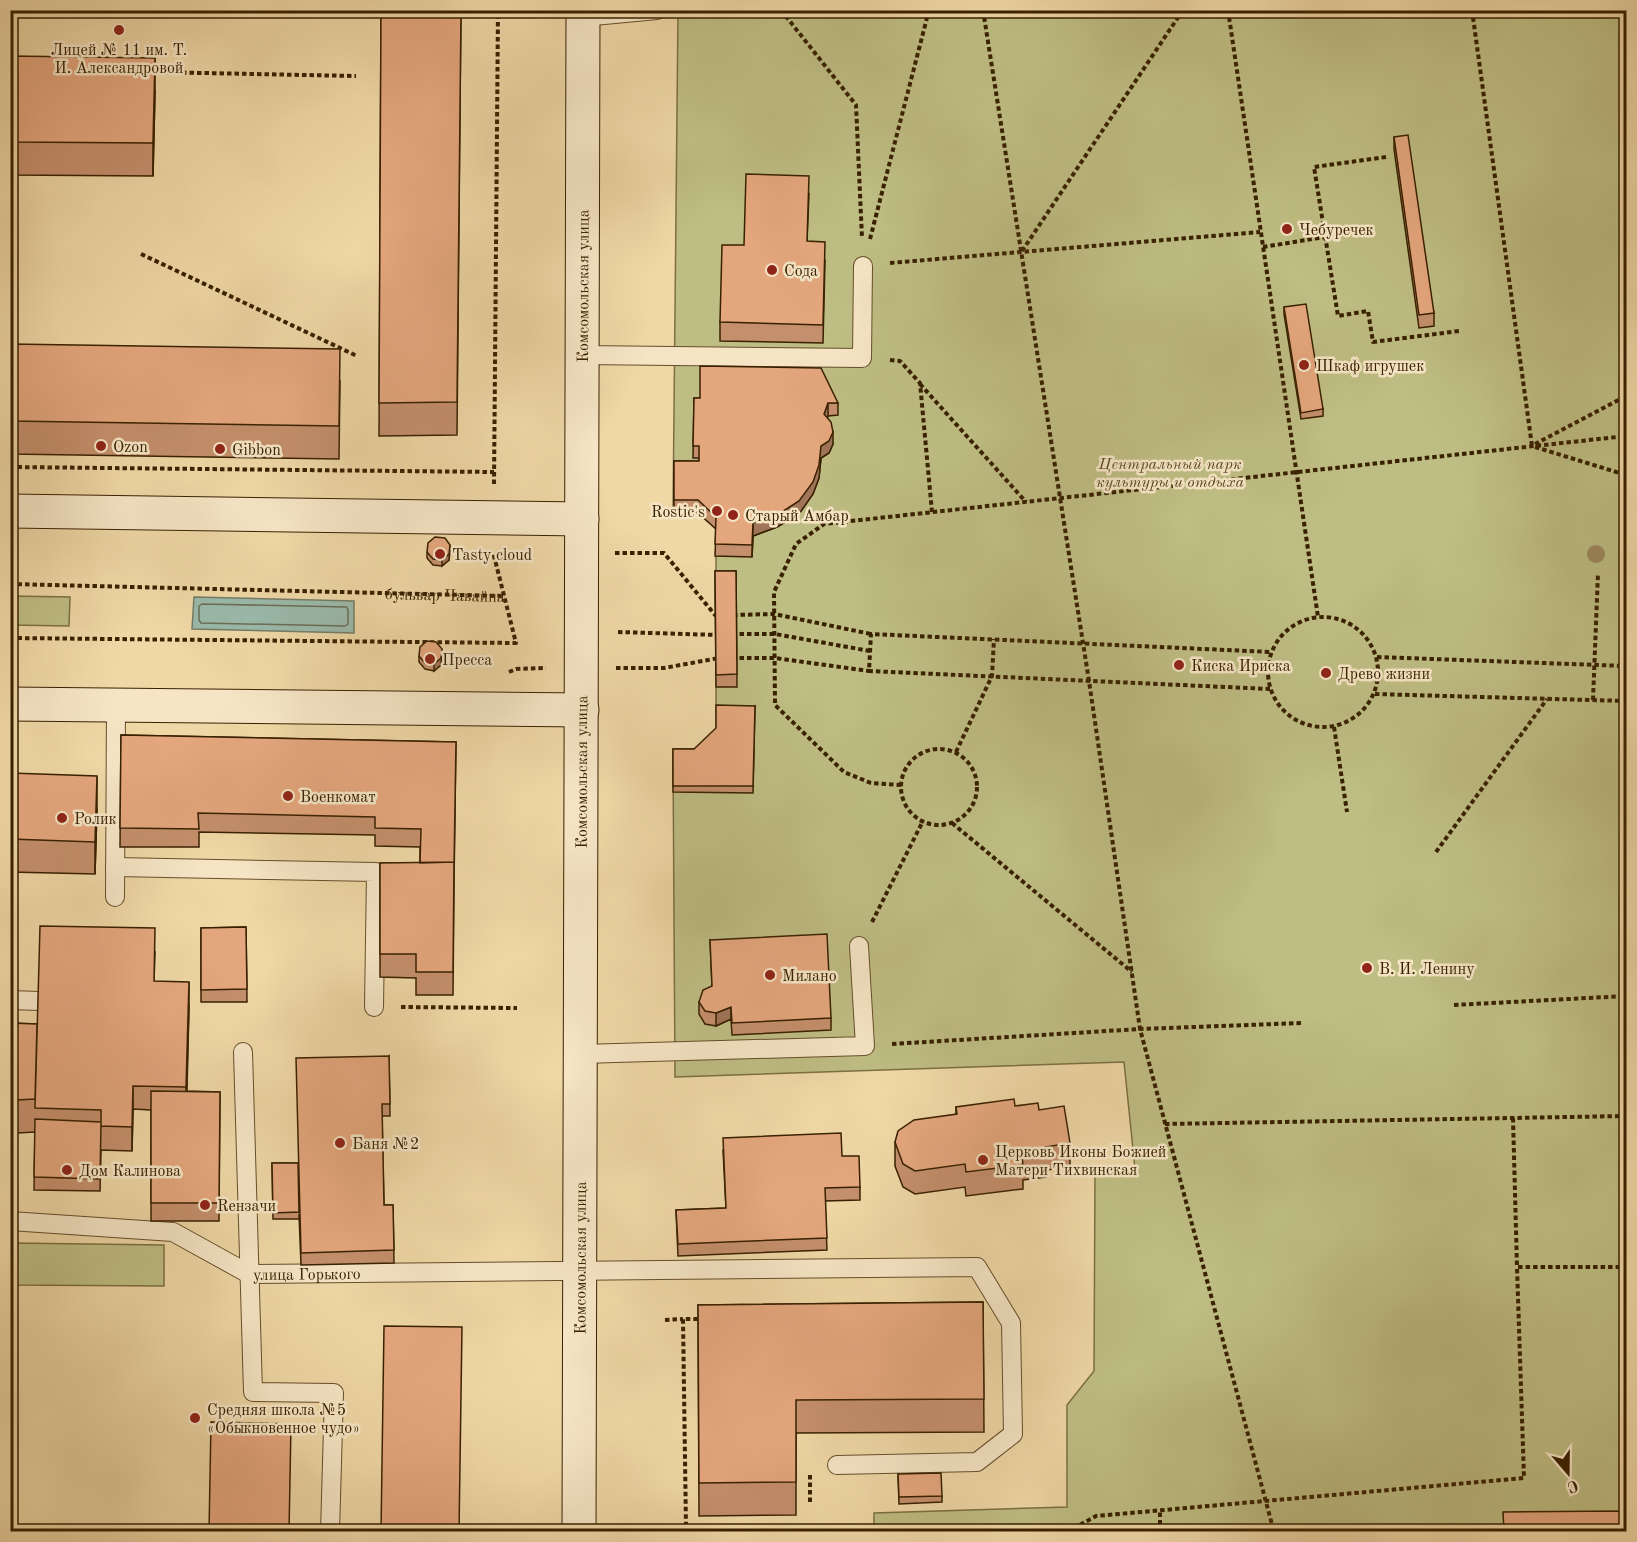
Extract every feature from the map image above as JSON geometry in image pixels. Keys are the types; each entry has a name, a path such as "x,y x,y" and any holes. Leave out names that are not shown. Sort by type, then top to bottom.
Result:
{"main road":[{"name":"Комсомольская улица","path":"579,1532 583,14"},
{"path":"10,511 582,519"},
{"path":"10,704 582,710"}],"lane":[{"path":"583,14 657,10"},
{"path":"582,355 862,358 863,266"},
{"path":"115,897 116,705"},
{"path":"115,867 376,872 374,1006"},
{"path":"581,1054 865,1046 859,946"},
{"path":"10,1000 39,1001"},
{"path":"243,1052 253,1392 334,1393 330,1532"},
{"name":"улица Горького","path":"10,1221 173,1232 249,1274 977,1267 1011,1323 1014,1434 977,1462 837,1466"}],"path":[{"path":"10,467 494,472 498,10"},
{"path":"782,10 856,105 863,266"},
{"path":"863,266 929,10"},
{"path":"983,10 1089,681 1140,1029 1274,1532"},
{"path":"1021,252 1183,10"},
{"path":"1228,10 1318,617"},
{"path":"1472,10 1532,446"},
{"path":"142,71 356,76"},
{"path":"1386,157 1314,166 1338,316 1368,311 1373,342 1459,331"},
{"path":"863,266 1260,232"},
{"path":"1263,247 1325,237"},
{"path":"141,254 357,356"},
{"path":"862,358 900,361 1026,502"},
{"path":"920,383 932,513"},
{"path":"1532,446 1626,396"},
{"path":"901,785 871,783 844,772 775,705 774,592 796,544 824,524 1626,436"},
{"path":"1532,446 1626,475"},
{"path":"485,546 493,552 504,552"},
{"path":"493,552 505,596"},
{"path":"582,552 664,553 715,615 774,614 871,634 1271,652"},
{"path":"1593,700 1598,573"},
{"name":"бульвар Чавайна","path":"10,584 505,596 516,643 10,638"},
{"path":"1318,617 1343,620 1365,635 1377,657 1379,676 1375,694 1365,709 1351,721 1334,727 1307,725 1284,712 1270,689 1268,671 1271,652 1282,635 1298,623 1318,617"},
{"path":"617,632 775,634 870,651"},
{"path":"871,634 869,671 1270,689"},
{"path":"956,752 992,676 994,639"},
{"path":"1377,657 1626,666"},
{"path":"1375,694 1626,701"},
{"path":"1436,852 1547,699"},
{"path":"1334,727 1347,812"},
{"path":"942,749 956,752 968,761 975,774 978,789 974,803 965,815 952,823 938,825 923,821 911,812 903,800 901,785 905,771 914,758 927,751 942,749"},
{"path":"859,946 923,821"},
{"path":"952,823 1132,973"},
{"path":"1454,1005 1626,996"},
{"path":"374,1006 517,1008"},
{"path":"865,1046 1140,1029 1302,1023"},
{"path":"1165,1124 1626,1116"},
{"path":"1067,1532 1096,1516 1267,1499 1524,1478 1513,1118"},
{"path":"1517,1267 1626,1267"},
{"path":"665,1320 707,1318"},
{"path":"665,1528 688,1530 683,1319"},
{"path":"810,1472 810,1503"},
{"path":"1160,1510 1160,1532"}],"green space":[{"name":"Центральный парк культуры и отдыха","path":"678,11 1626,11 1626,1531 874,1531 874,1513 1067,1507 1067,1405 1094,1371 1095,1173 1135,1169 1124,1062 675,1077 673,755 694,755 716,734 716,529 698,513 673,512"},
{"path":"11,596 70,597 69,626 11,625"},
{"path":"11,1243 164,1245 164,1286 11,1285"}],"water":[{"path":"194,597 354,601 354,633 192,629"}],"building":[{"path":"381,10 461,10 457,402 379,403"},
{"path":"10,56 155,58 153,143 10,142"},
{"path":"1408,135 1434,313 1419,315 1394,137"},
{"path":"746,174 809,176 807,241 825,242 823,325 720,322 722,245 744,245"},
{"name":"Шкаф игрушек","path":"1306,304 1323,409 1301,413 1284,307"},
{"path":"10,344 340,349 339,426 10,421"},
{"path":"700,366 821,368 838,403 828,403 824,414 831,422 833,432 829,441 821,446 819,465 813,482 799,501 777,515 753,523 752,545 715,544 716,517 698,500 674,500 674,461 699,461 699,446 693,446 694,398 700,398"},
{"path":"435,537 445,538 450,545 449,554 442,560 433,559 427,552 428,543"},
{"path":"715,571 736,571 737,674 716,675"},
{"path":"427,641 436,642 442,649 441,658 434,664 425,663 419,656 420,647"},
{"path":"716,705 755,706 753,786 673,786 673,749 694,749 716,728"},
{"name":"Военкомат","path":"121,735 456,742 454,868 454,862 420,863 421,829 375,828 375,817 198,813 199,829 120,828"},
{"path":"10,773 97,776 95,842 10,839"},
{"path":"454,862 453,972 416,972 416,954 380,954 380,863"},
{"path":"40,926 155,928 154,981 189,982 186,1087 133,1086 132,1127 101,1126 101,1110 35,1108"},
{"path":"246,927 247,989 201,990 201,928"},
{"name":"Милано","path":"827,934 831,1018 732,1023 731,1007 716,1013 705,1011 699,1002 703,990 712,986 710,940"},
{"path":"10,1023 37,1024 35,1099 17,1100 16,1137 10,1137"},
{"name":"Баня №2","path":"389,1056 390,1104 382,1104 384,1205 393,1205 394,1250 301,1253 296,1058"},
{"path":"151,1091 220,1092 219,1203 151,1203"},
{"path":"1014,1099 1015,1106 1038,1103 1039,1110 1064,1106 1070,1143 1045,1147 1046,1154 1022,1157 1023,1165 966,1172 965,1164 915,1171 903,1164 895,1142 898,1131 914,1120 957,1114 956,1107"},
{"name":"Дом Калинова","path":"35,1119 101,1122 100,1179 34,1177"},
{"path":"841,1133 842,1156 859,1156 860,1187 825,1188 827,1238 678,1244 676,1210 726,1208 723,1138"},
{"path":"272,1163 298,1163 299,1212 273,1213"},
{"path":"983,1302 984,1399 796,1400 796,1482 699,1483 698,1305"},
{"path":"384,1326 462,1327 459,1532 381,1532"},
{"path":"211,1422 291,1424 289,1532 209,1532"},
{"path":"941,1473 942,1496 899,1497 898,1474"},
{"path":"1626,1511 1626,1532 1504,1532 1503,1512"}],"place":[{"name":"Лицей № 11 им. Т. И. Александровой","path":"119,30"},
{"name":"Чебуречек","path":"1287,229"},
{"name":"Сода","path":"772,270"},
{"name":"Шкаф игрушек","path":"1304,365"},
{"name":"Ozon","path":"101,446"},
{"name":"Gibbon","path":"220,449"},
{"name":"Rostic's","path":"717,511"},
{"name":"Старый Амбар","path":"733,515"},
{"name":"Tasty cloud","path":"440,554"},
{"name":"Пресса","path":"430,659"},
{"name":"Киска Ириска","path":"1179,665"},
{"name":"Древо жизни","path":"1326,673"},
{"name":"Военкомат","path":"288,796"},
{"name":"Ролик","path":"62,818"},
{"name":"В. И. Ленину","path":"1367,968"},
{"name":"Милано","path":"770,975"},
{"name":"Баня №2","path":"340,1143"},
{"name":"Церковь Иконы Божией Матери Тихвинская","path":"983,1160"},
{"name":"Дом Калинова","path":"67,1170"},
{"name":"Rензачи","path":"205,1205"},
{"name":"Средняя школа №5 «Обыкновенное чудо»","path":"195,1418"}]}
